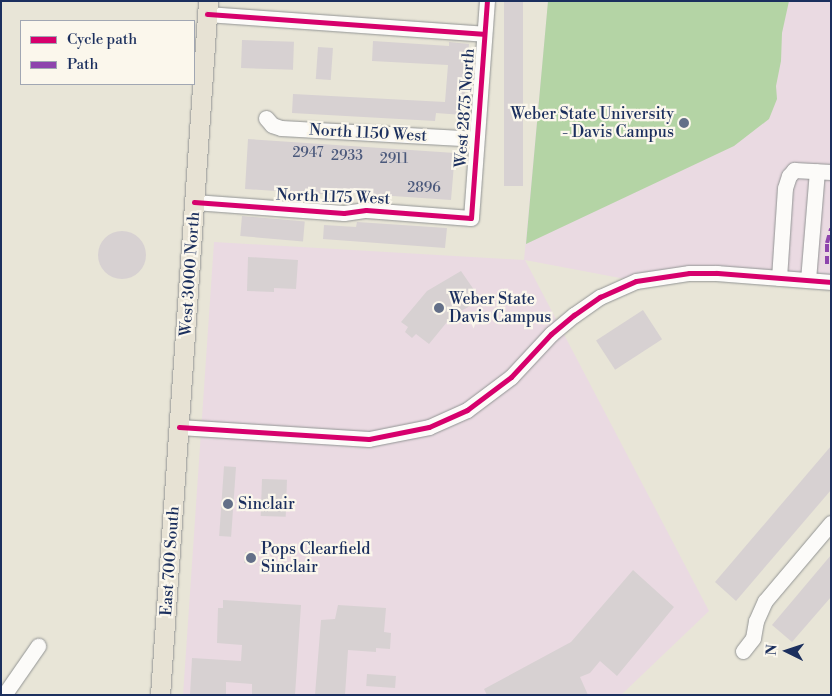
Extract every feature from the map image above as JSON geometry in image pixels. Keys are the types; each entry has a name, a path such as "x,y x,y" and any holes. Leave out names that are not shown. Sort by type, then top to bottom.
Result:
{"main road":[{"name":"West 3000 North","path":"179,427 208,8"},
{"name":"East 700 South","path":"160,695 179,427"}],"street":[{"name":"West 2875 North","path":"470,218 487,1"},
{"path":"208,8 483,34"},
{"name":"North 1150 West","path":"266,118 272,125 281,128 349,134 379,132 475,140"},
{"path":"779,278 785,188 789,176 794,170 824,172 808,280"},
{"name":"North 1175 West","path":"194,202 344,213 366,210 470,218"},
{"path":"179,427 369,439 429,427 467,410 511,376 551,334 574,316 600,297 636,281 689,273 831,282"},
{"path":"743,651 753,638 756,621 765,601 831,523"},
{"path":"4,695 38,646"}],"shaded area":[{"path":"548,1 831,1 831,282 717,273 636,281 525,260 709,611 621,695 183,695 214,242 524,260"}],"green space":[{"path":"548,1 789,1 782,33 781,61 776,86 777,99 769,119 734,146 526,244"}],"building":[{"path":"504,1 523,1 523,186 504,186"},
{"path":"242,40 294,42 293,70 241,68"},
{"path":"373,41 449,46 449,42 469,44 463,115 436,113 435,121 292,113 293,94 445,102 448,65 372,61"},
{"path":"318,47 333,48 331,80 316,79"},
{"path":"248,139 455,153 451,200 349,193 349,196 245,189"},
{"path":"242,216 305,221 303,241 240,236"},
{"path":"357,222 447,228 445,248 323,239 324,225 356,227"},
{"path":"117,231 127,231 136,235 142,241 145,246 145,264 136,275 127,279 117,279 108,275 102,269 98,260 98,250 102,241 108,235"},
{"path":"248,257 298,260 296,289 274,288 274,292 247,291"},
{"name":"Weber State Davis Campus","path":"461,271 481,300 452,316 454,319 449,324 447,322 429,344 416,334 412,338 405,332 408,327 401,322 427,291"},
{"path":"643,310 662,339 615,370 596,340"},
{"path":"831,446 831,490 736,601 715,582"},
{"name":"Sinclair","path":"224,466 236,467 231,537 219,536"},
{"path":"262,479 287,480 286,517 261,516"},
{"name":"Pops Clearfield Sinclair","path":"245,552 257,553 256,564 244,563"},
{"path":"831,555 831,597 792,642 772,625"},
{"path":"633,570 674,607 617,676 600,661 590,673 580,677 588,695 487,695 484,689 571,642"},
{"path":"223,600 301,605 295,695 252,695 252,684 226,682 226,695 190,695 192,658 241,661 242,645 217,643 218,608 223,608"},
{"path":"338,605 386,608 384,632 391,633 390,649 376,648 376,652 348,650 345,695 315,695 321,620 335,619"},
{"path":"367,674 396,676 395,688 366,686"}],"marked path":[{"path":"827,264 827,243 831,229"}],"cycle path":[{"path":"194,202 344,213 366,210 471,218 487,1"},
{"path":"207,14 483,34"},
{"path":"179,427 369,439 429,427 467,410 511,377 551,334 574,315 600,297 636,281 689,273 717,273 831,282"}],"place":[{"name":"Weber State University - Davis Campus","path":"684,123"},
{"name":"Weber State Davis Campus","path":"439,308"},
{"name":"Sinclair","path":"228,504"},
{"name":"Pops Clearfield Sinclair","path":"251,558"}]}
